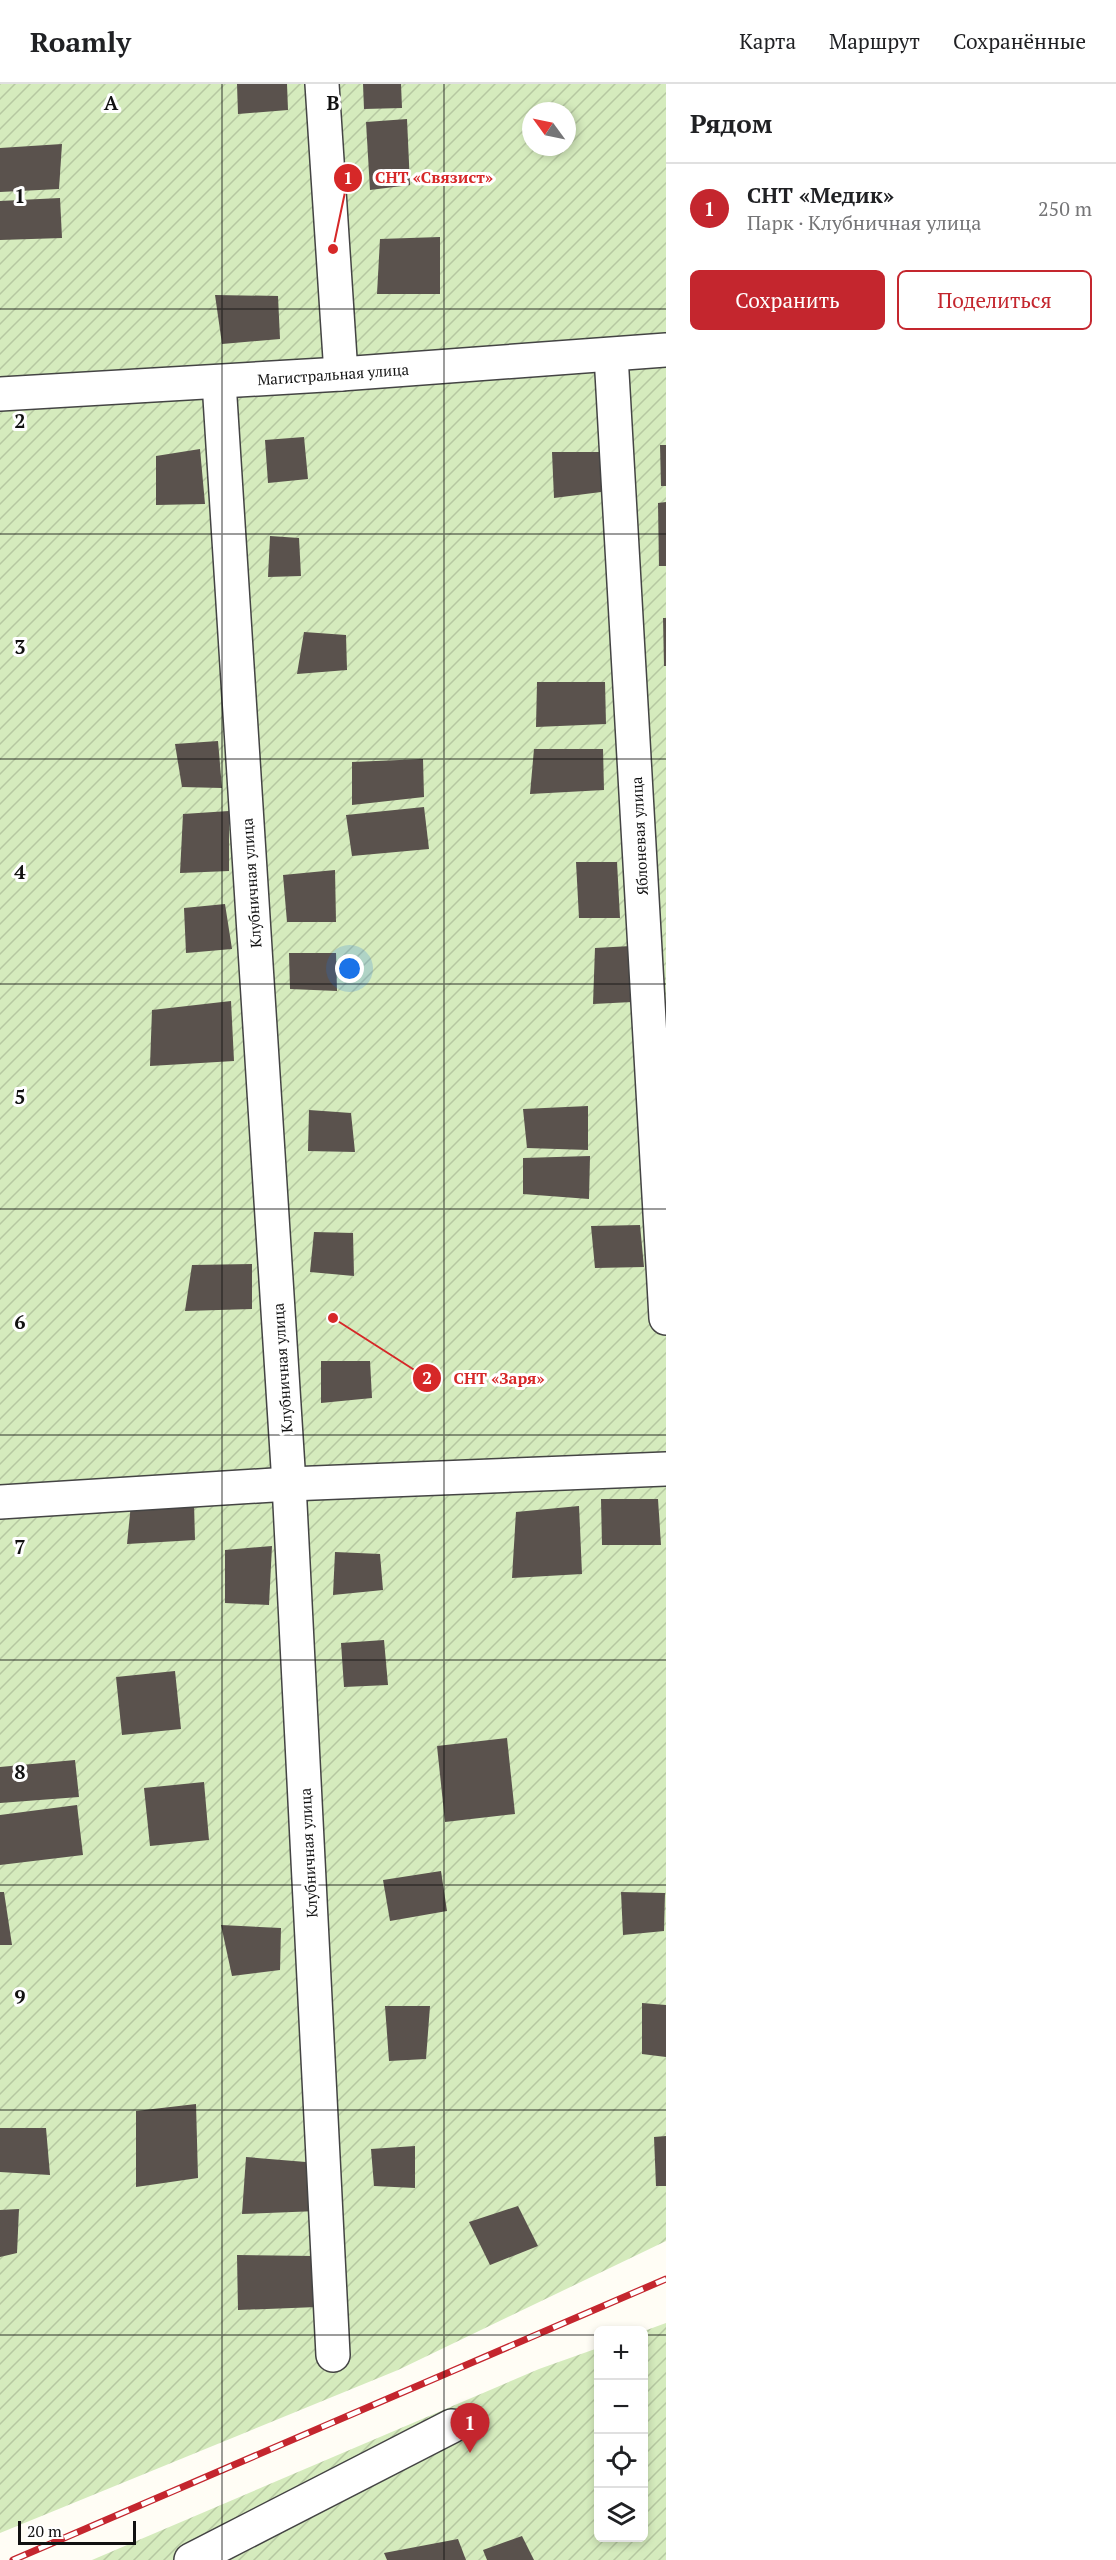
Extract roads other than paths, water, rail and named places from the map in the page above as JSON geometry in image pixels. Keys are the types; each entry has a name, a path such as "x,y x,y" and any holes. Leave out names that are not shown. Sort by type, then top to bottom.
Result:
{"street":[{"path":"322,84 341,374"},
{"name":"Магистральная улица","path":"0,394 341,374 666,350"},
{"name":"Яблоневая улица","path":"612,355 666,1318"},
{"name":"Клубничная улица","path":"219,382 289,1484 333,2355"},
{"path":"0,1502 289,1484 666,1469"},
{"path":"191,2560 452,2426"}],"railway":[{"path":"13,2560 666,2279"}],"place":[{"name":"СНТ «Связист»","path":"333,249"},
{"name":"СНТ «Заря»","path":"333,1318"},
{"name":"СНТ «Медик»","path":"470,2453"}]}
